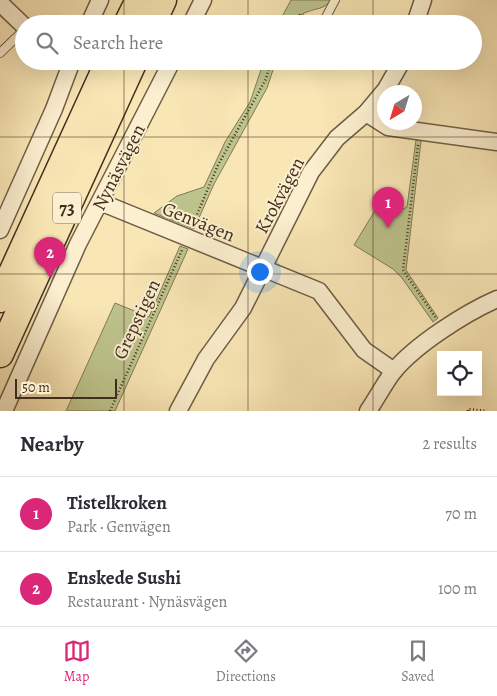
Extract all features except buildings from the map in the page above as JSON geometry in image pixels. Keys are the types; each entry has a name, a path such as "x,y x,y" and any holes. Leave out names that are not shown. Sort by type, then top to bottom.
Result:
{"highway":[{"path":"132,15 139,0"},
{"path":"156,15 163,0"},
{"name":"73","path":"0,299 105,70"},
{"name":"Nynäsvägen","path":"0,354 130,70"}],"street":[{"path":"93,15 100,0"},
{"path":"196,15 203,0"},
{"path":"418,15 423,0"},
{"path":"0,3 15,17"},
{"path":"0,230 54,109 69,70"},
{"name":"Nynäsvägen","path":"4,411 78,244 167,70"},
{"name":"Krokvägen","path":"178,411 206,359 243,308 311,172 337,138 366,113 386,88 397,70"},
{"path":"366,113 388,127 420,133 497,142"},
{"name":"Genvägen","path":"100,202 319,291 364,350 394,371"},
{"path":"368,411 394,371 462,316 497,298"}],"lane":[{"path":"327,15 335,0"},
{"path":"0,53 15,39"}],"path":[{"name":"Grepstigen","path":"110,411 218,164 266,79 268,70"},
{"path":"420,133 403,270 444,329"},
{"path":"468,411 468,409 487,411"}],"green space":[{"path":"291,0 332,0 323,7 302,15 283,15"},
{"path":"261,70 273,70 267,88 214,184 194,229 154,213 177,196 204,187 225,142 250,102"},
{"path":"416,140 421,141 406,270 438,318 433,322 402,278 393,269 354,245 376,209 399,211 407,207"},
{"path":"180,246 188,249 115,411 66,411 115,303 149,317"}],"place":[{"name":"Tistelkroken","path":"388,228"},
{"name":"Enskede Sushi","path":"50,278"}]}
